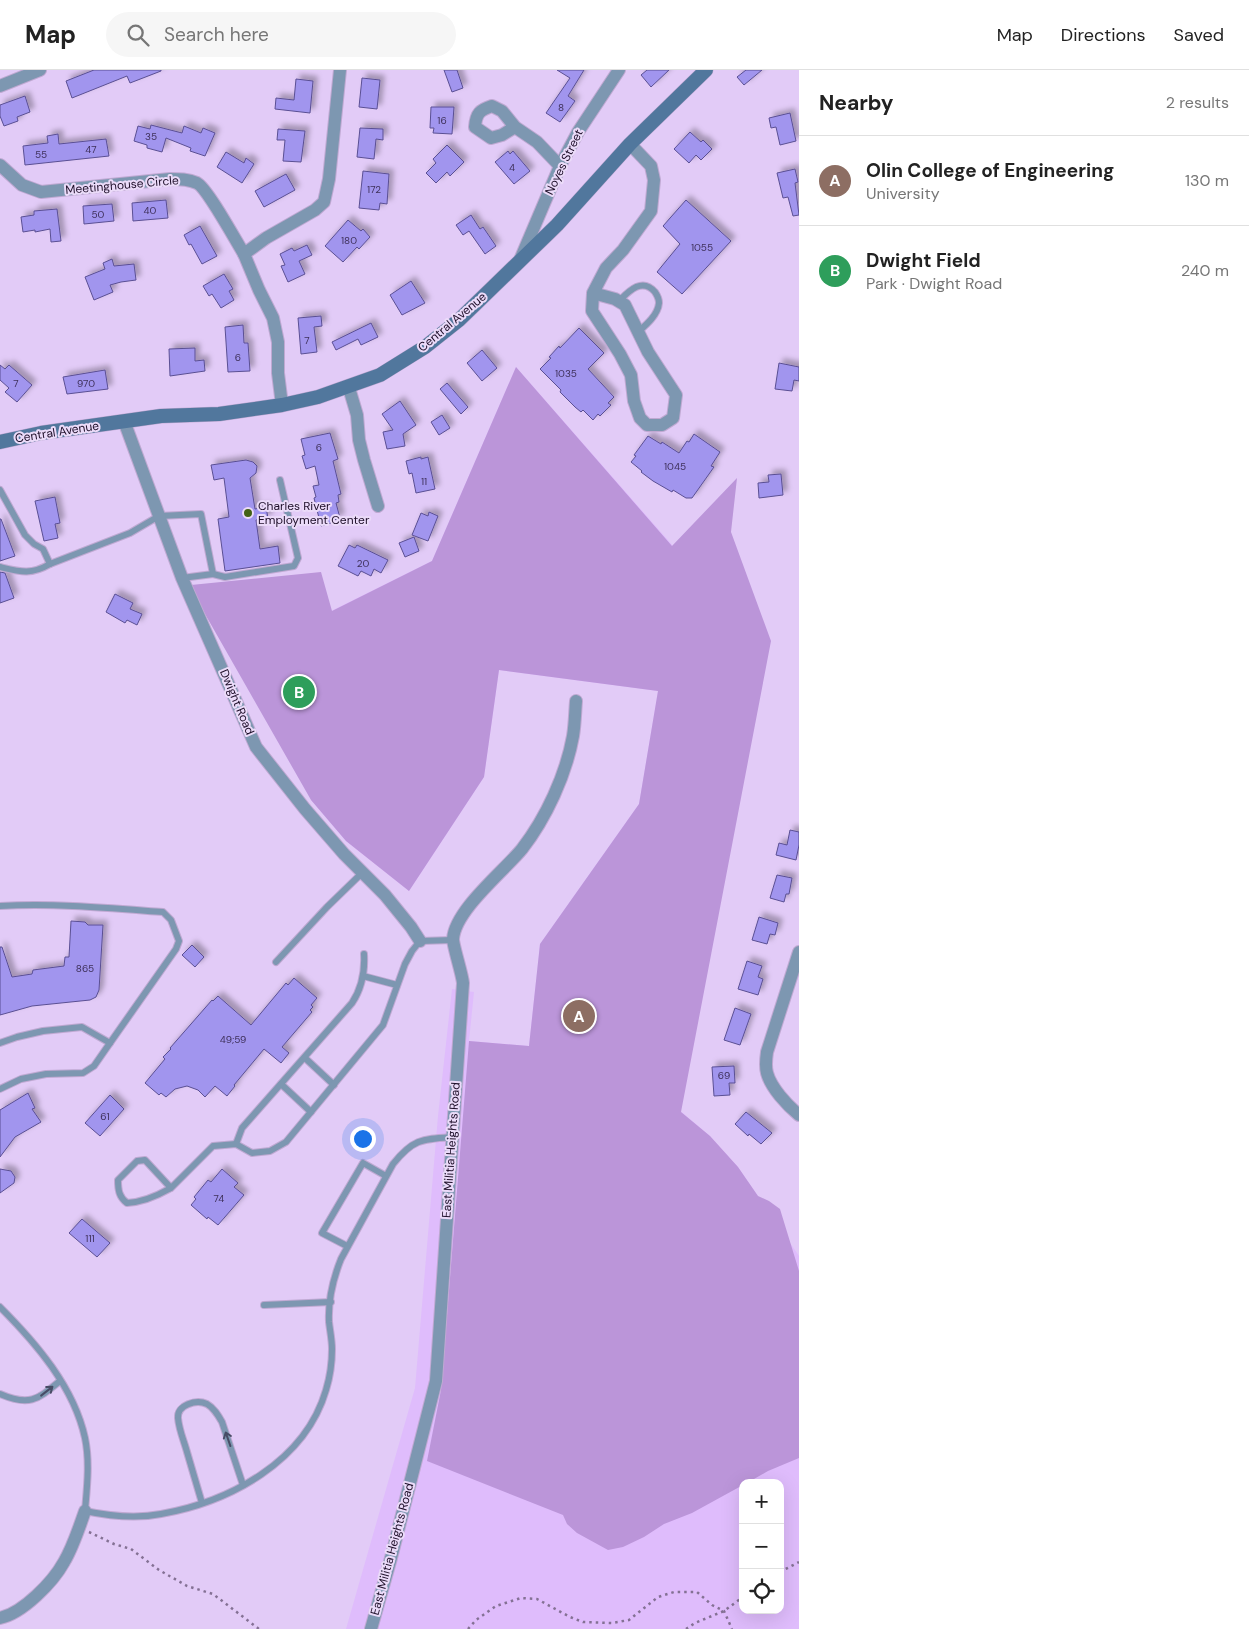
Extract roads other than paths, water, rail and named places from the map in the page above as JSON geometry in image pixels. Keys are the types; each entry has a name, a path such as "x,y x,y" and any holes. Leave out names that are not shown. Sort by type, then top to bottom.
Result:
{"main road":[{"name":"Central Avenue","path":"0,442 42,433 160,416 219,414 282,405 349,388 380,375 425,347 459,320 557,225 630,144 706,70"}],"street":[{"path":"0,86 40,70"},
{"path":"244,254 324,202 329,179 340,70"},
{"name":"Noyes Street","path":"520,261 560,166 578,132 619,70"},
{"path":"515,127 537,142 560,166"},
{"path":"593,292 615,298 625,305 656,365 676,395 673,418 662,425 648,425 640,418 634,401 631,376 620,354 592,311 593,292 606,268 623,250 650,211 654,180 651,166 630,144"},
{"name":"Meetinghouse Circle","path":"0,165 22,185 41,192 170,179 188,180 199,184 244,254 273,318 278,342 278,373 282,405"},
{"path":"349,388 357,415 364,460 378,506"},
{"name":"Dwight Road","path":"124,421 182,578 256,747 305,809 344,854 385,895 420,941"},
{"path":"453,940 457,925 464,914 522,848 549,806 562,776 573,736 576,701"},
{"name":"East Militia Heights Road","path":"371,1629 436,1381 463,983 453,940"},
{"path":"799,952 767,1052 766,1065 767,1074 778,1092 799,1115"},
{"path":"0,1618 18,1610 36,1597 64,1563 85,1511"}],"lane":[{"path":"619,301 636,286 644,284 650,287 658,297 657,310 638,332"},
{"path":"182,578 213,574 225,577 294,566 298,558 280,480"},
{"path":"0,490 25,535 34,544 43,549 50,564"},
{"path":"0,568 20,572 36,572 50,564 130,533 159,516 201,514 213,574"},
{"path":"276,962 327,907 362,873"},
{"path":"0,906 86,906 163,912 171,920 179,940 176,949 94,1066 83,1073 46,1074 21,1079 0,1089"},
{"path":"171,1188 145,1160 137,1161 118,1180 118,1190 121,1198 127,1204 140,1202 156,1197 171,1188 213,1146 236,1144 252,1153 270,1150 286,1142 383,1025 408,957 420,941 453,940"},
{"path":"236,1144 242,1128 352,1003 358,994 365,969 364,954"},
{"path":"363,976 397,984"},
{"path":"0,1043 43,1031 82,1027 110,1043"},
{"path":"305,1058 334,1085"},
{"path":"282,1084 311,1112"},
{"path":"0,1307 20,1327 41,1353 74,1404 85,1439 88,1472 85,1511 129,1517 159,1515 223,1496 260,1476 280,1459 303,1436 316,1414 326,1392 330,1370 332,1348 329,1322 336,1271 393,1164 409,1146 420,1141 452,1137"},
{"path":"348,1246 322,1234 363,1163 386,1176"},
{"path":"264,1305 331,1302"},
{"path":"0,1394 8,1398 29,1401 38,1398 60,1381"},
{"path":"202,1503 178,1416 180,1410 185,1406 199,1402 212,1407 222,1422 243,1485"}],"place":[{"name":"Charles River Employment Center","path":"248,513"},
{"name":"Dwight Field","path":"299,692"},
{"name":"Olin College of Engineering","path":"579,1016"}]}
